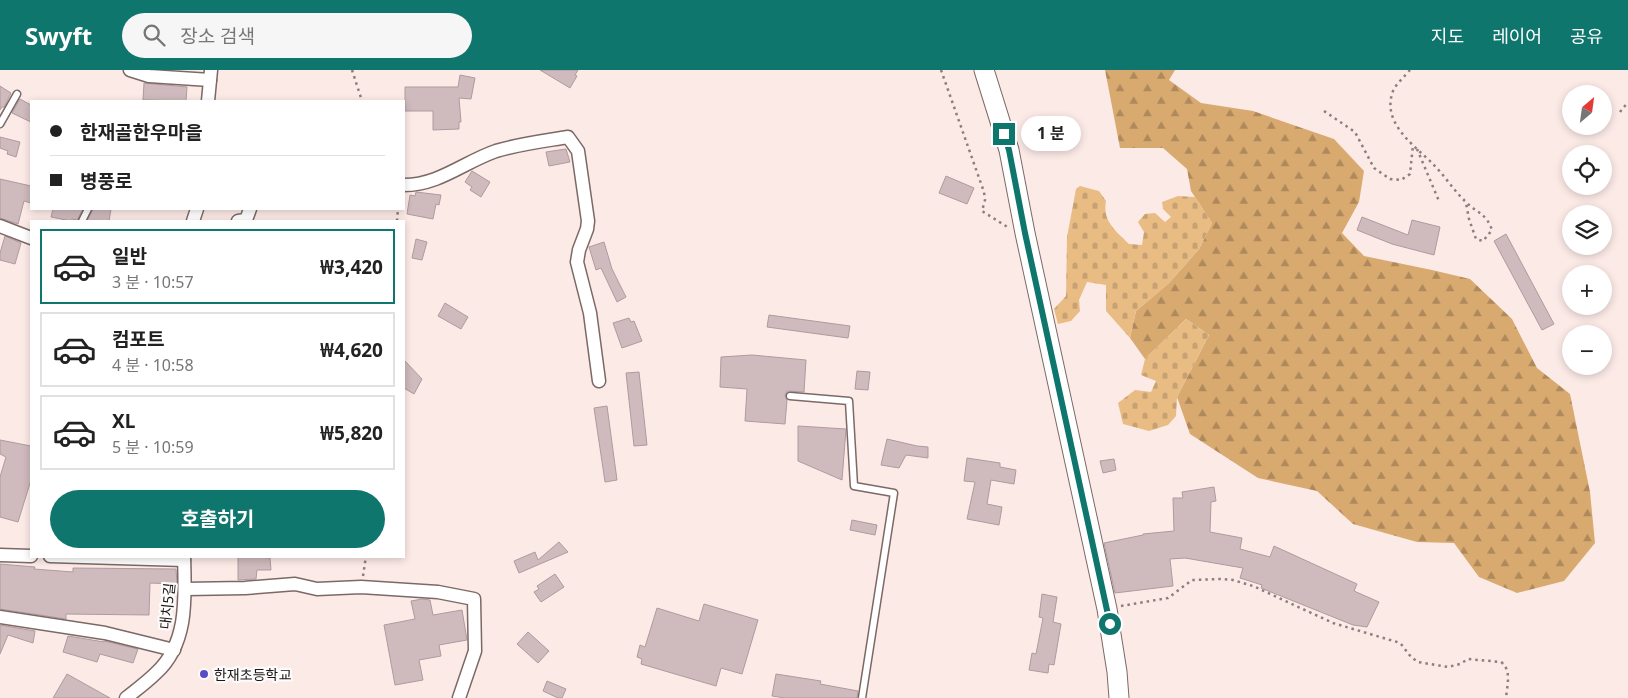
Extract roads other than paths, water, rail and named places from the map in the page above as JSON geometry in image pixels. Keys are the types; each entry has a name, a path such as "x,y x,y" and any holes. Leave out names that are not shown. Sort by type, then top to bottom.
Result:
{"main road":[{"path":"984,70 1009,150 1025,233 1107,609 1119,698"}],"street":[{"path":"130,70 149,76 210,75 208,100"},
{"path":"405,185 430,182 497,151 568,137 578,151 588,221 577,262 590,313 599,382"},
{"path":"0,226 30,238"},
{"path":"0,555 30,556"},
{"name":"대치5길","path":"126,698 157,673 174,650 181,629 184,606 184,558"},
{"path":"185,590 295,584 317,589 362,587 438,592 474,599 475,651 459,698"},
{"path":"0,617 105,632 174,650"}],"lane":[{"path":"0,124 17,94"},
{"path":"790,396 849,401 854,486 894,492 862,698"}],"place":[{"name":"한재초등학교","path":"204,674"}]}
